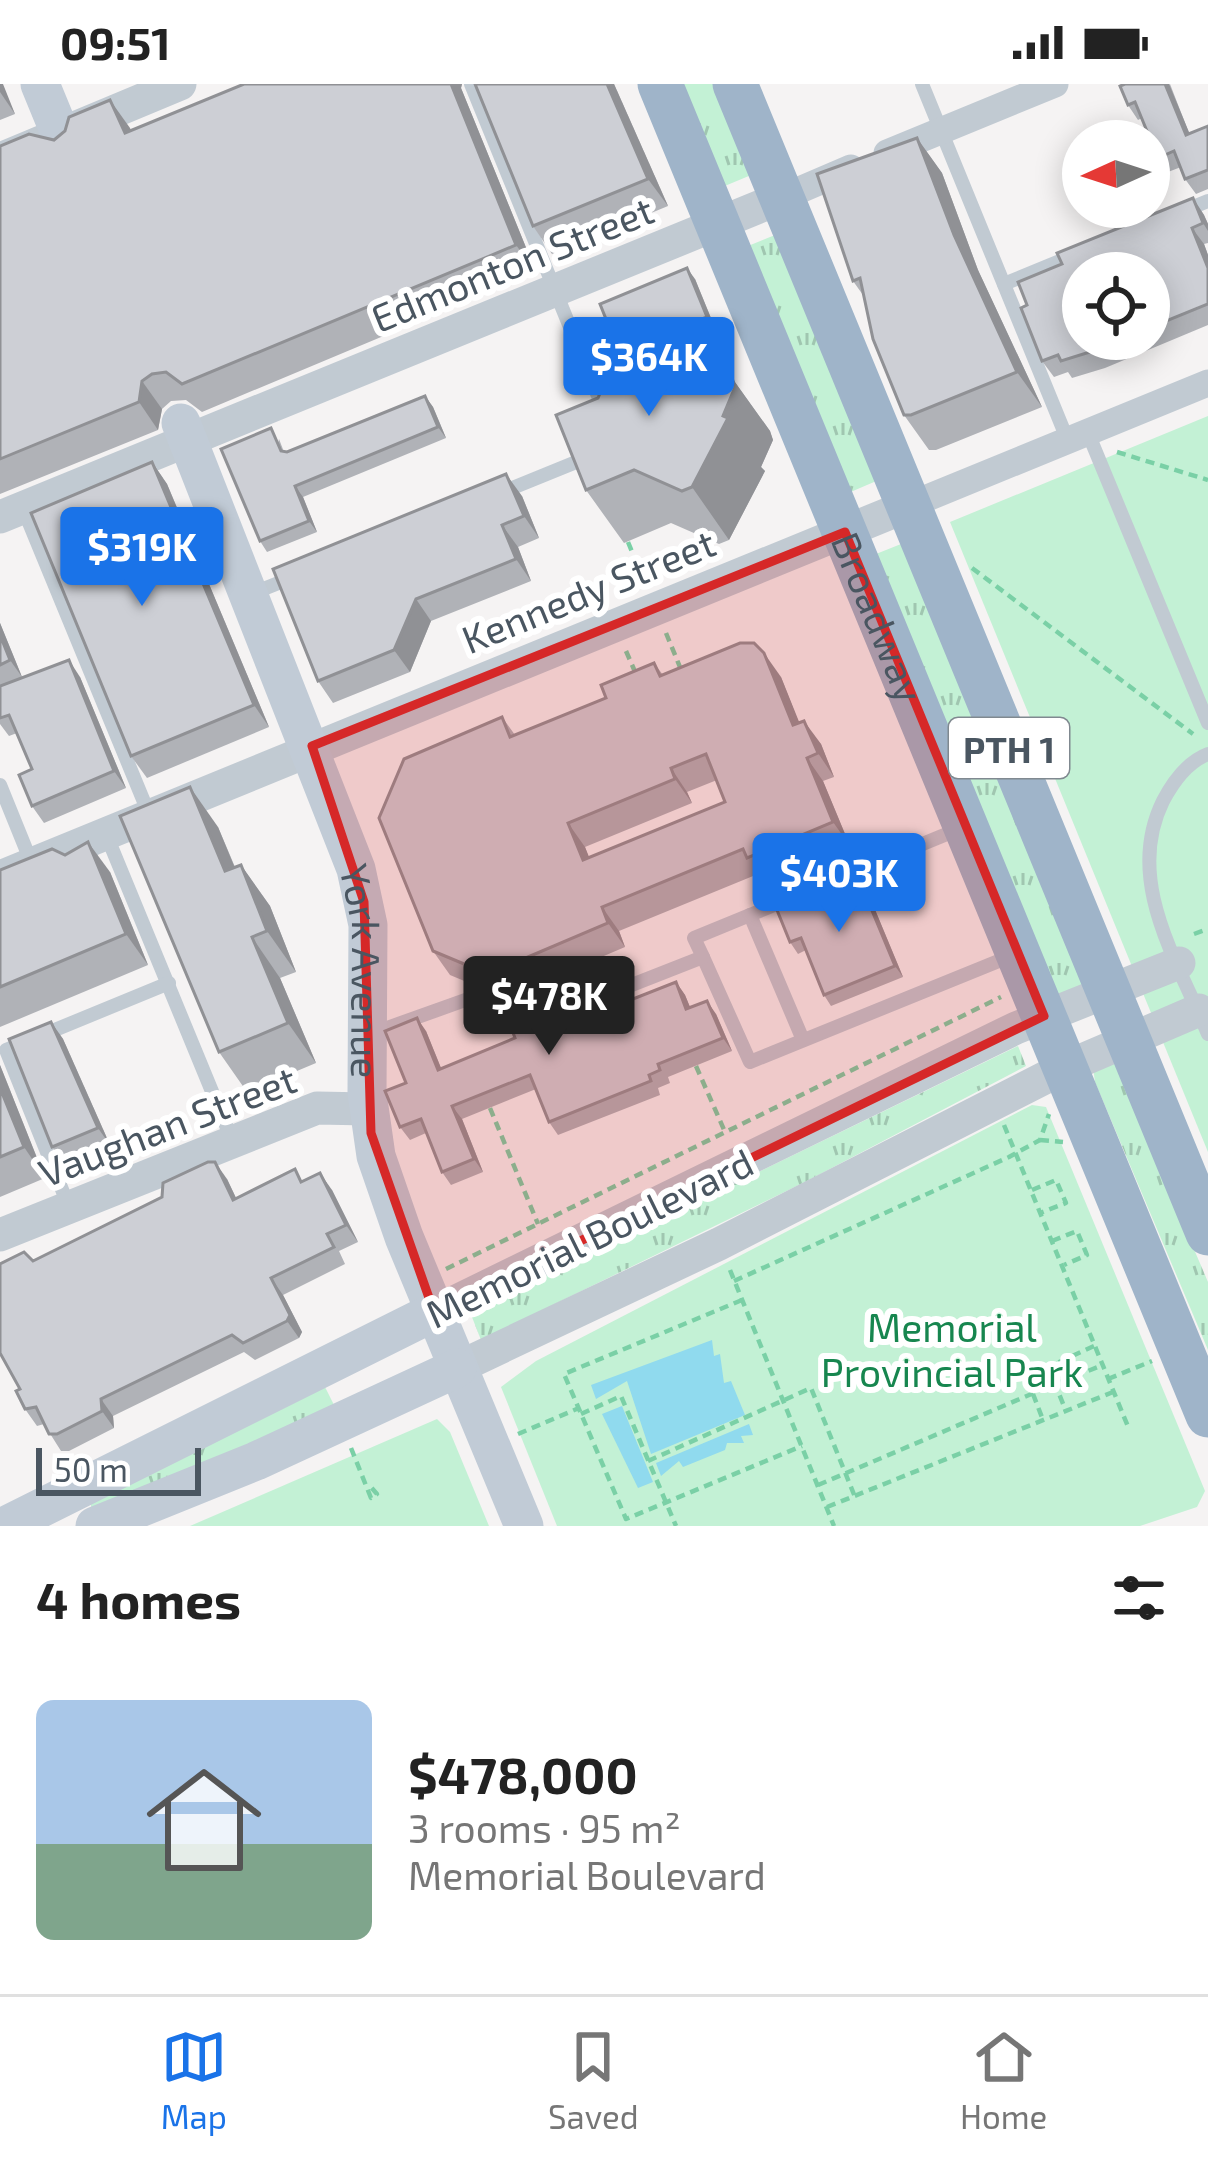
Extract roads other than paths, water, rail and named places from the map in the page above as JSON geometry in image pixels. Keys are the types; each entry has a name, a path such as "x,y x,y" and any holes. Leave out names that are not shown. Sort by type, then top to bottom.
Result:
{"highway":[{"name":"Broadway","path":"660,84 1044,1016 1059,1087 1208,1415"},
{"name":"Broadway","path":"734,84 1208,1232"}],"main road":[{"path":"40,84 63,139"},
{"name":"York Avenue","path":"185,431 312,746 364,902 368,1109 383,1180 524,1526"},
{"name":"Memorial Boulevard","path":"8,1517 434,1312"},
{"name":"Memorial Boulevard","path":"95,1526 340,1424 458,1368"}],"street":[{"path":"0,159 63,139 180,84"},
{"name":"Edmonton Street","path":"11,513 185,431 558,291 1054,84"},
{"name":"Kennedy Street","path":"0,877 87,847 149,815 312,746 1208,383"},
{"name":"Memorial Boulevard","path":"434,1312 1044,1016 1110,990 1186,949"},
{"name":"Memorial Boulevard","path":"458,1368 719,1244 995,1103 1059,1087 1131,1039 1203,1022"},
{"name":"Vaughan Street","path":"0,1235 317,1108 368,1109"}],"lane":[{"path":"471,84 609,423"},
{"path":"922,84 1004,284 1208,723"},
{"path":"1170,217 1208,201"},
{"path":"1004,284 1086,251"},
{"path":"485,500 602,452"},
{"path":"11,513 87,662 149,815"},
{"path":"251,594 320,566"},
{"path":"68,670 87,662"},
{"path":"1203,1022 1186,949 1148,886 1146,851 1172,785 1196,759 1208,754"},
{"path":"0,785 32,863"},
{"path":"964,827 694,938 750,1062 1016,953"},
{"path":"87,847 169,983 232,1140"},
{"path":"750,915 803,1040"},
{"path":"367,1035 468,999 502,1011 588,978 596,999 703,957"},
{"path":"69,1207 6,1051 169,983"}],"water":[{"path":"712,1340 714,1356 720,1354 724,1383 731,1381 745,1415 651,1454 627,1381 596,1399 591,1385"},
{"path":"622,1406 653,1482 638,1488 602,1414"},
{"path":"749,1424 753,1435 741,1436 744,1443 727,1443 725,1450 683,1467 679,1461 661,1476 656,1463"}],"park label":[{"name":"Memorial Provincial Park","path":"952,1348"}]}
